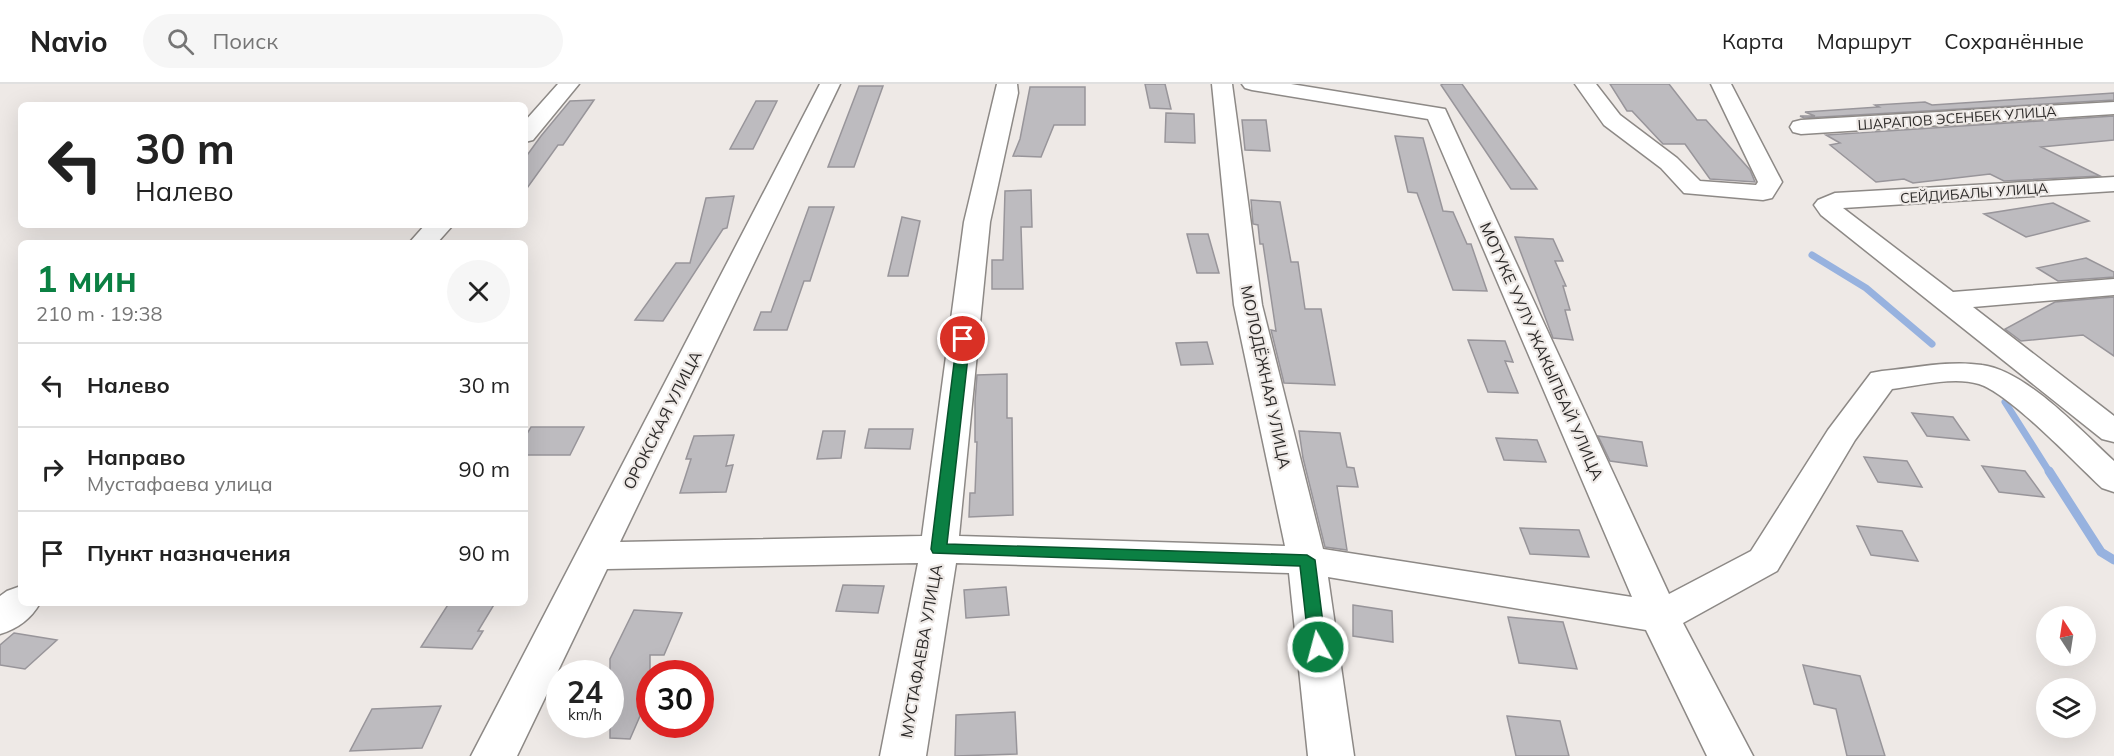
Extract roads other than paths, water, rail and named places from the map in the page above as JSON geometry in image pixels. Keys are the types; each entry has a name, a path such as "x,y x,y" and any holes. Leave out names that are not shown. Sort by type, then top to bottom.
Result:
{"street":[{"path":"528,132 569,84"},
{"name":"ОРОКСКАЯ УЛИЦА","path":"494,756 830,84"},
{"name":"МУСТАФАЕВА УЛИЦА","path":"903,756 939,549 977,222 1008,93 1007,84"},
{"name":"МОЛОДЁЖНАЯ УЛИЦА","path":"1222,84 1248,305 1307,560 1331,756"},
{"name":"МОТУКЕ УУЛУ ЖАКЫПБАЙ УЛИЦА","path":"1252,84 1359,92 1437,114 1660,617 1730,756"},
{"path":"1585,84 1612,120 1669,163 1693,188 1763,193 1770,182 1721,84"},
{"name":"ШАРАПОВ ЭСЕНБЕК УЛИЦА","path":"1801,127 2114,108"},
{"name":"СЕЙДИБАЛЫ УЛИЦА","path":"1948,301 1830,210 1827,205 1835,201 2114,184"},
{"path":"425,240 437,228"},
{"path":"1948,301 2114,287"},
{"path":"1948,301 2114,432"},
{"path":"595,555 939,549 1307,560 1660,617 1764,561 1840,437 1882,381 1984,375 1994,371 2036,369"},
{"path":"1984,375 1997,379 2037,411 2114,480"},
{"path":"2078,403 2114,405"},
{"path":"0,620 18,604"}],"waterway":[{"path":"1812,255 1866,288 1932,344"},
{"path":"2005,402 2050,473"},
{"path":"2049,471 2101,552 2114,560"}]}
